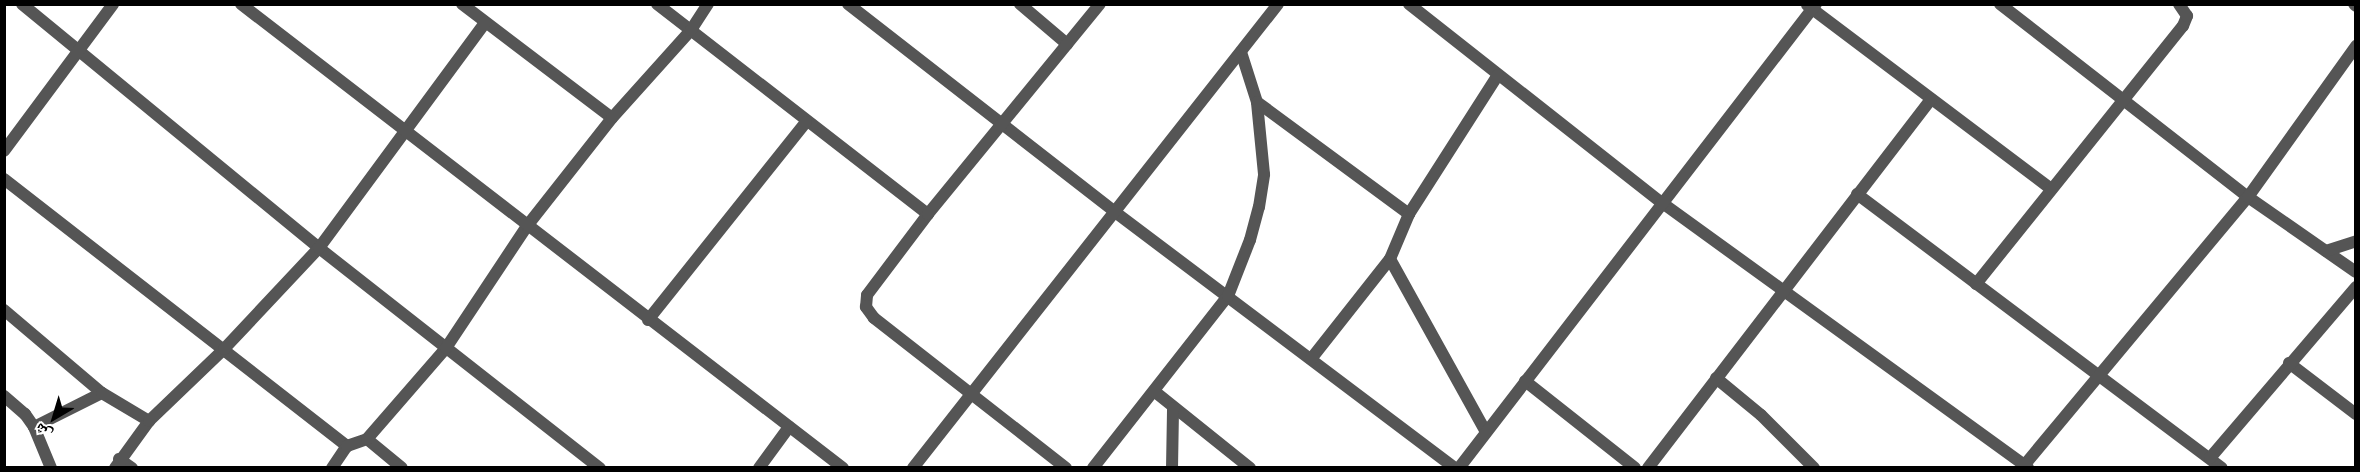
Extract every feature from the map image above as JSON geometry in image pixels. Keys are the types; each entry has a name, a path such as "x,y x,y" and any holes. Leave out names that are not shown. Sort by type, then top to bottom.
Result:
{"street":[{"path":"22,4 319,248 600,468"},
{"path":"4,152 113,4"},
{"path":"241,4 648,320 843,468"},
{"path":"462,4 612,118"},
{"path":"657,4 806,122 928,214"},
{"path":"332,468 347,446 367,439 447,348 527,226 612,118 690,30 708,4"},
{"path":"848,4 1115,212 1457,468 1811,6 2051,189"},
{"path":"1020,4 1067,44"},
{"path":"1066,468 874,318 866,307 867,295 928,214 1100,4"},
{"path":"912,468 1278,4"},
{"path":"1409,4 1661,202 2025,467 2248,197 2355,46"},
{"path":"2000,4 2248,197 2355,272"},
{"path":"1976,284 2183,26 2187,16 2179,4"},
{"path":"132,468 117,463 149,422 224,349 319,248 485,23"},
{"path":"1093,468 1228,296 1250,240 1259,207 1264,174 1257,102 1241,52"},
{"path":"1311,359 1390,259 1409,214 1498,75"},
{"path":"1648,468 1931,99"},
{"path":"1257,102 1409,214"},
{"path":"648,320 806,122"},
{"path":"4,179 347,446"},
{"path":"1857,194 2222,468"},
{"path":"2326,251 2355,241"},
{"path":"1390,259 1486,432"},
{"path":"2210,458 2355,287"},
{"path":"4,310 102,393 149,422"},
{"path":"2289,363 2355,414"},
{"path":"1716,378 1761,415 1814,468"},
{"path":"1525,381 1635,468"},
{"path":"1154,391 1250,468"},
{"path":"34,427 102,393"},
{"path":"4,396 25,414 34,427 51,468"},
{"path":"1172,468 1173,408"},
{"path":"759,468 789,427"},
{"path":"367,439 402,468"}]}
